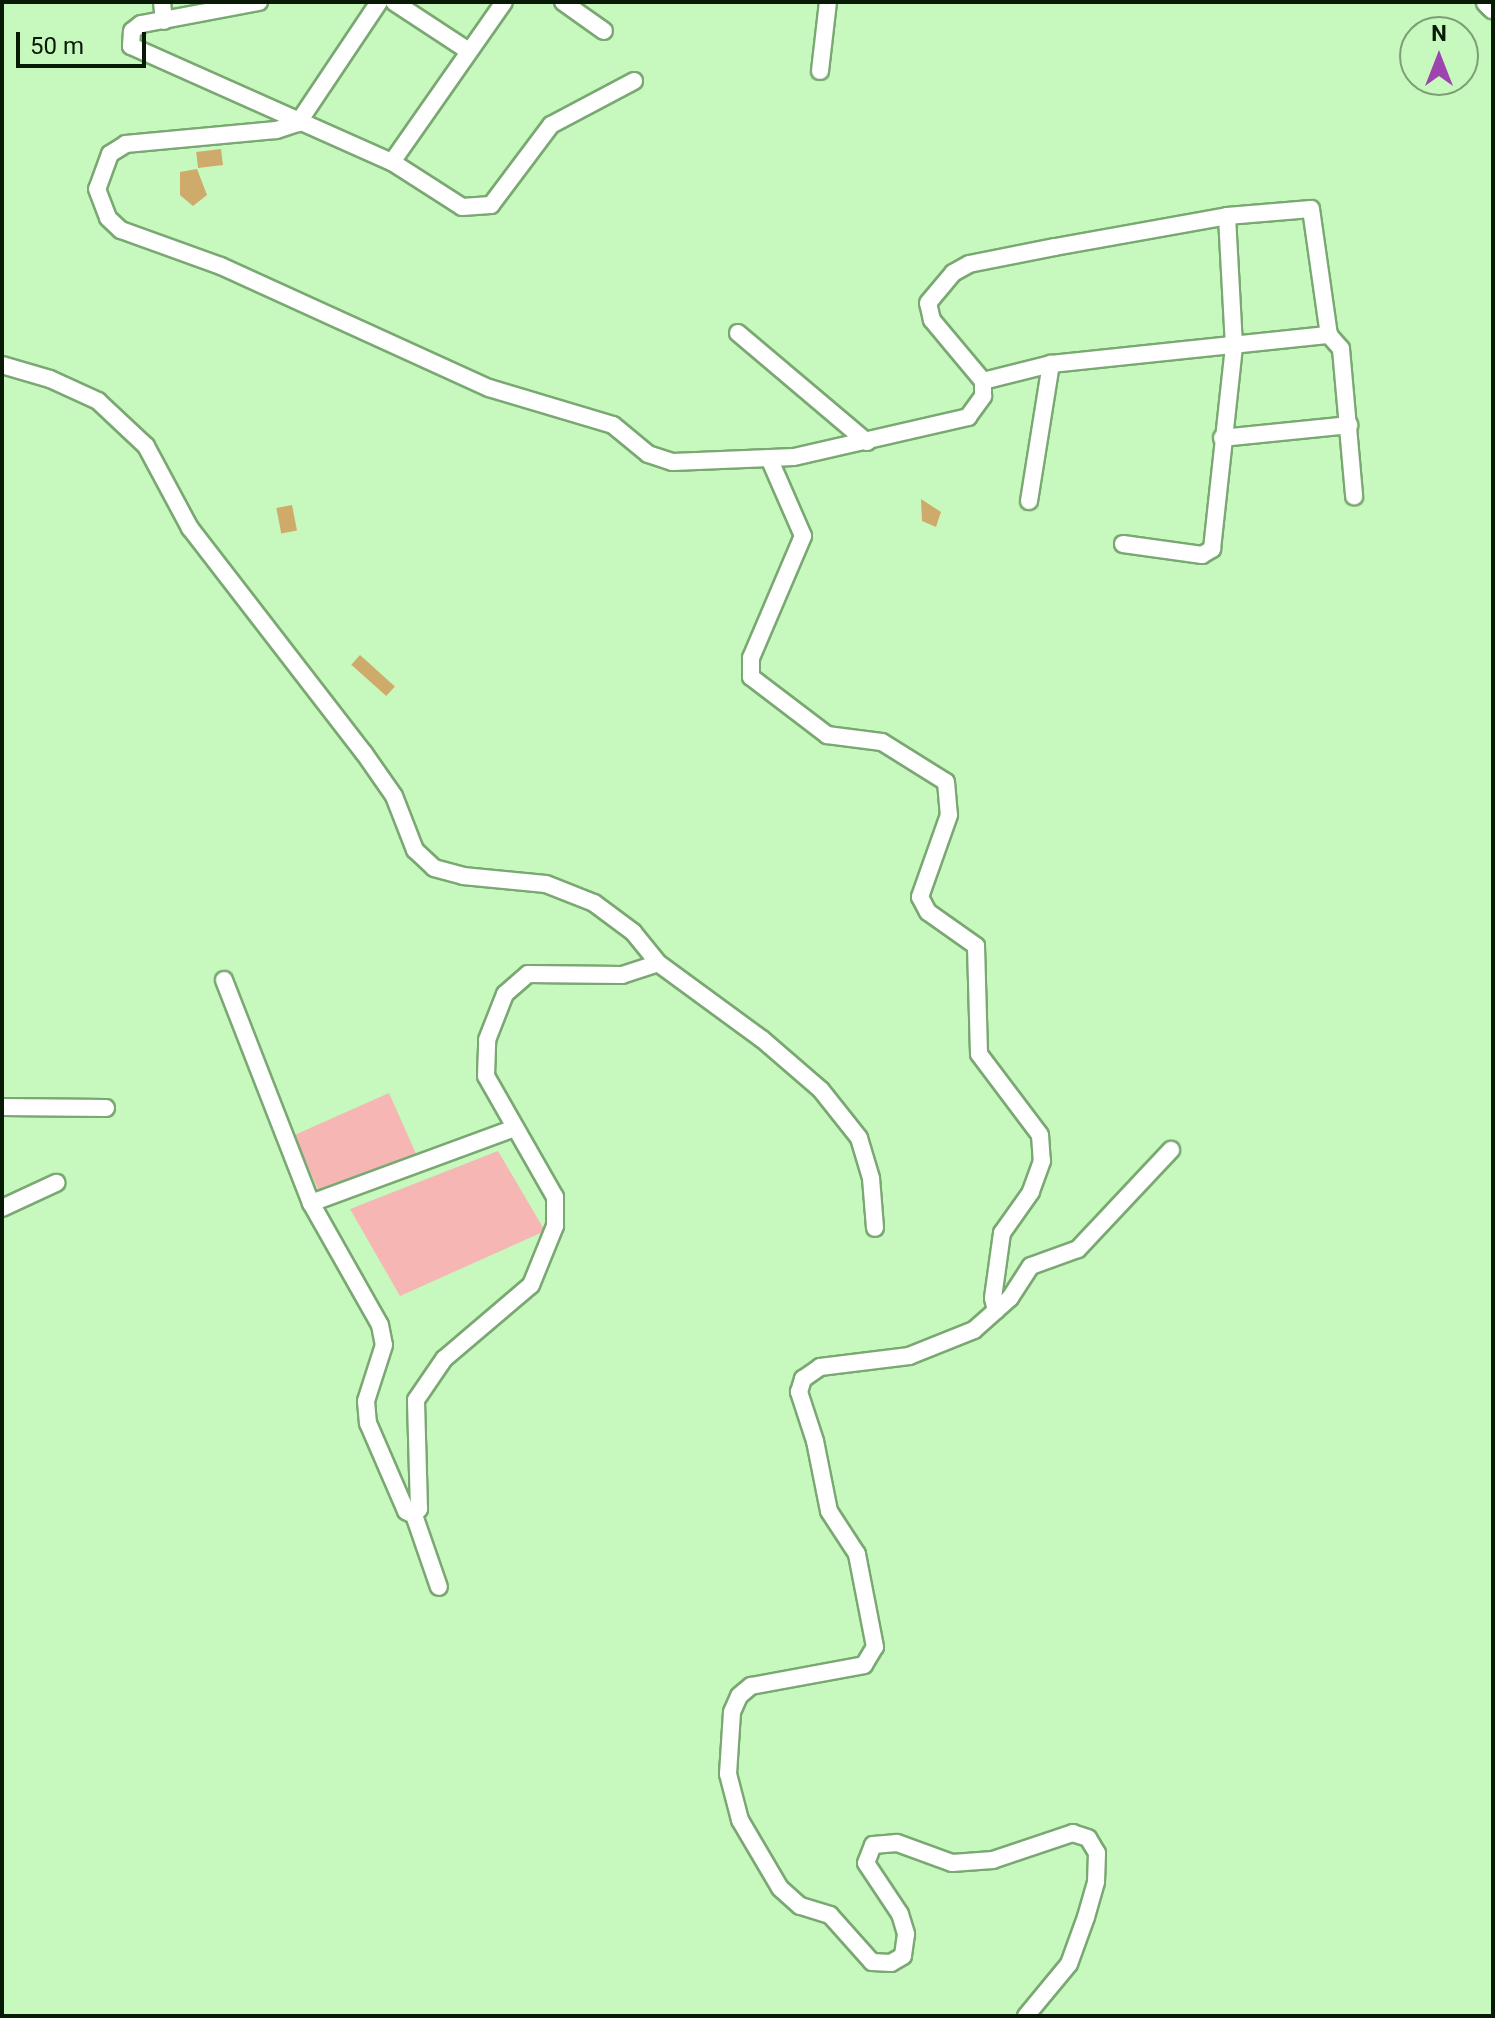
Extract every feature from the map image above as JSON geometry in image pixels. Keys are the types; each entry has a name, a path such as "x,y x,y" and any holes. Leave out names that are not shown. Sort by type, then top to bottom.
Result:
{"street":[{"path":"162,2 164,21"},
{"path":"259,2 141,24 132,31 129,39 136,52 392,162 462,207 491,205 551,125 634,81"},
{"path":"379,2 298,123 276,130 126,144 110,154 100,172 102,205 121,230 221,266 489,388 613,425 648,454 701,463 769,458 867,442 968,417 983,396 983,381 932,320 928,303 953,273 969,264 1227,216 1311,209 1329,335 1341,349 1354,496"},
{"path":"394,2 467,50"},
{"path":"392,162 467,50 504,2"},
{"path":"563,2 604,31"},
{"path":"820,71 828,2"},
{"path":"1123,544 1208,553 1234,346 1227,216"},
{"path":"738,333 867,442"},
{"path":"983,381 1051,364 1329,335"},
{"path":"1029,501 1051,364"},
{"path":"2,365 50,379 98,401 146,446 190,528 364,753 394,796 415,850 434,868 463,876 546,884 594,903 633,932 658,963 762,1039 821,1090 859,1138 871,1178 875,1228"},
{"path":"1222,438 1349,425"},
{"path":"769,458 803,536 751,658 751,677 827,735 882,742 946,782 949,815 920,897 928,912 976,946 979,1054 1040,1135 1042,1161 1031,1192 1002,1233 993,1298 996,1311"},
{"path":"414,1515 419,1509 416,1400 444,1359 531,1285 555,1226 555,1197 486,1076 487,1040 505,994 528,974 567,970 622,975 658,963"},
{"path":"224,980 311,1203 380,1325 384,1345 366,1401 368,1423 406,1511 414,1515 439,1587"},
{"path":"2,1107 106,1108"},
{"path":"311,1203 515,1128"},
{"path":"1026,2016 1069,1964 1086,1917 1097,1853 1088,1838 1073,1833 993,1860 952,1863 897,1843 873,1845 866,1863 900,1914 906,1934 903,1956 891,1963 872,1962 830,1915 800,1906 780,1888 740,1820 728,1774 732,1712 739,1696 751,1686 864,1665 875,1647 857,1554 829,1511 815,1441 799,1392 803,1379 820,1367 885,1362 943,1345 974,1330 996,1311 1031,1266 1078,1249 1171,1150"},
{"path":"2,1208 56,1183"}],"shaded area":[{"path":"389,1093 416,1154 321,1197 294,1135"},
{"path":"498,1151 545,1231 400,1296 350,1209"}],"building":[{"path":"221,149 223,165 198,168 196,152"},
{"path":"197,169 207,195 193,206 180,195 180,172"},
{"path":"921,499 941,512 936,527 922,521"},
{"path":"292,505 297,531 281,534 276,508"},
{"path":"360,655 395,686 386,696 351,665"}]}
